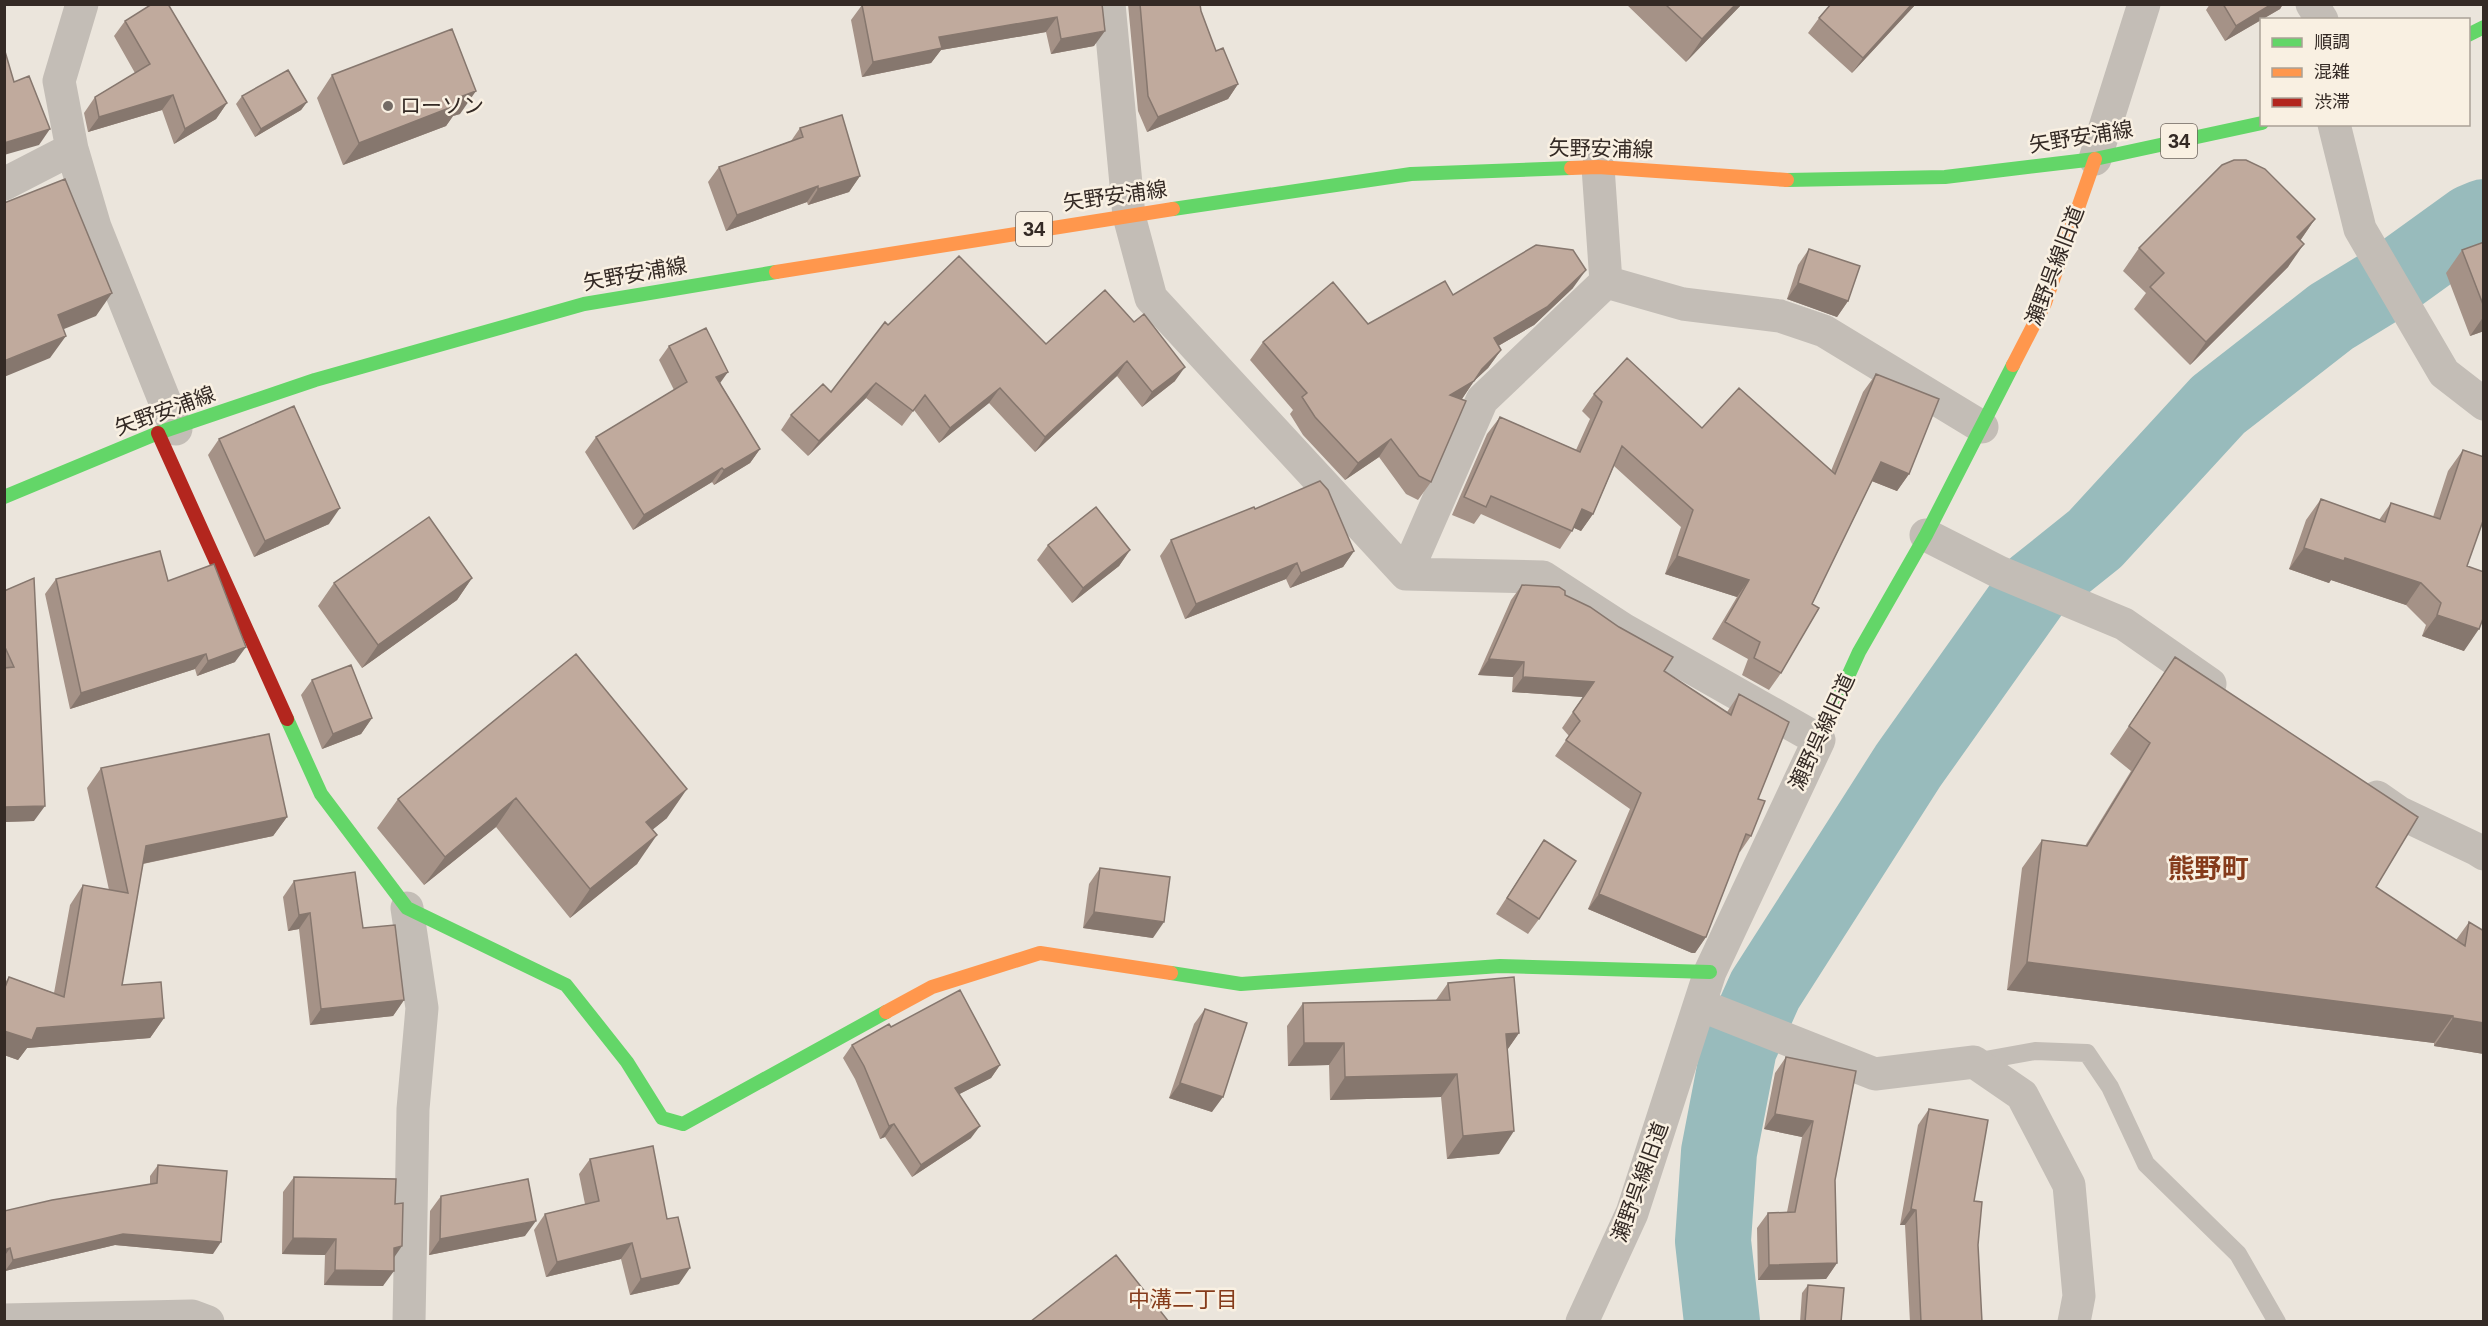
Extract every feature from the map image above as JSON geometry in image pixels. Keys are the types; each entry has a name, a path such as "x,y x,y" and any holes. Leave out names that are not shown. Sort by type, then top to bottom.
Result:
{"street":[{"path":"82,4 59,81 72,149 95,227 167,431 321,794 407,908 566,985 627,1062 662,1118 683,1124 932,987 1040,953 1241,984 1500,966 1710,972"},
{"path":"1109,4 1129,216 1151,298 1406,574 1543,577 1623,629 1819,740"},
{"path":"2095,159 2144,4"},
{"path":"2312,4 2321,18"},
{"path":"2470,34 2484,27"},
{"name":"矢野安浦線","path":"4,496 167,431 315,380 584,304 1036,229 1411,174 1598,167 1790,180 1945,177 2095,159 2260,123"},
{"path":"2334,126 2360,229 2444,373 2484,404"},
{"path":"4,184 72,149"},
{"name":"瀬野呉線旧道","path":"1582,1322 1632,1213 1712,1010 1710,972 1859,652 1926,535 2045,303 2095,159"},
{"path":"1598,167 1606,282"},
{"path":"1406,574 1482,400 1606,282"},
{"path":"1606,282 1683,304 1780,316 1824,332 1982,427"},
{"path":"1926,535 1999,572 2124,624 2232,698"},
{"path":"2350,779 2400,813 2484,854"},
{"path":"407,908 422,1008 412,1109 410,1322"},
{"path":"1712,1010 1875,1074 1974,1062 2022,1095 2068,1185 2079,1296 2074,1322"},
{"path":"4,1320 192,1316 208,1322"}],"lane":[{"path":"1974,1062 2035,1051 2087,1053 2110,1087 2146,1164 2238,1254 2277,1322"}],"building":[{"path":"152,4 168,4 227,103 185,129 173,95 99,117 95,97 150,64 125,21"},
{"path":"1102,4 1105,31 1061,39 1057,17 939,37 942,48 873,62 862,5"},
{"path":"1140,4 1200,4 1216,51 1223,48 1238,84 1158,117 1148,96"},
{"path":"1665,4 1736,4 1702,39"},
{"path":"1831,4 1912,4 1863,58 1819,18"},
{"path":"2223,4 2272,4 2236,26"},
{"name":"ローソン","path":"452,29 476,91 460,97 462,103 359,143 332,75"},
{"path":"4,48 14,82 29,76 50,129 4,143"},
{"path":"288,70 307,102 261,129 242,96"},
{"path":"842,115 860,176 818,189 818,186 737,215 719,167 803,137 800,128"},
{"path":"2234,160 2246,160 2265,169 2315,219 2297,237 2304,244 2206,342 2150,287 2164,273 2139,248 2222,165"},
{"path":"65,179 112,293 58,315 66,336 4,361 4,203"},
{"path":"2484,242 2484,307 2462,250"},
{"path":"1536,245 1573,250 1586,270 1547,307 1494,338 1501,350 1482,369 1474,381 1450,395 1466,401 1431,482 1419,476 1391,439 1358,463 1315,417 1302,397 1307,393 1263,342 1333,282 1368,324 1445,281 1453,295"},
{"path":"1809,249 1860,266 1848,301 1798,283"},
{"path":"959,256 1046,344 1105,290 1134,322 1144,314 1185,367 1152,392 1127,361 1045,437 1000,388 950,428 925,395 913,411 876,383 819,441 791,415 823,384 831,392 885,322 888,325"},
{"path":"706,328 728,372 716,377 760,449 724,470 722,468 644,515 596,437 687,382 669,346"},
{"path":"1627,358 1702,428 1739,388 1835,474 1876,374 1939,399 1909,474 1881,462 1812,604 1819,608 1781,673 1754,658 1760,642 1725,622 1749,580 1677,556 1693,510 1622,446 1593,514 1582,509 1572,531 1491,496 1486,507 1464,497 1500,417 1580,452 1602,402 1594,394"},
{"path":"294,406 340,508 265,541 219,439"},
{"path":"2463,450 2484,457 2484,518 2467,566 2484,572 2484,616 2479,629 2437,615 2441,603 2421,583 2345,558 2344,561 2304,548 2321,499 2385,522 2391,503 2440,519"},
{"path":"1320,481 1328,490 1354,551 1301,573 1297,563 1196,604 1171,540 1254,507 1255,509"},
{"path":"1096,507 1130,550 1083,588 1048,545"},
{"path":"429,517 472,578 378,645 334,583"},
{"path":"160,551 168,581 214,564 246,647 208,661 206,654 81,693 56,579"},
{"path":"34,578 45,806 4,807 4,668 14,667 4,645 4,591"},
{"path":"1522,585 1559,587 1565,591 1565,595 1590,607 1619,627 1673,657 1664,671 1731,715 1739,694 1789,722 1758,799 1765,801 1751,836 1746,834 1706,937 1599,894 1641,793 1566,740 1580,721 1573,712 1594,682 1523,677 1524,662 1489,659"},
{"path":"576,654 687,789 646,822 657,835 590,889 516,798 445,857 398,799"},
{"path":"2175,657 2418,817 2376,887 2465,946 2469,922 2484,931 2484,1023 2453,1018 2453,1016 2027,962 2042,840 2087,846 2150,743 2129,726"},
{"path":"351,665 372,718 333,734 312,680"},
{"path":"269,734 287,817 146,846 122,985 161,982 164,1018 37,1028 32,1040 4,1031 4,990 9,977 64,997 83,885 128,893 101,768"},
{"path":"1544,840 1576,861 1539,919 1507,898"},
{"path":"1100,868 1170,877 1164,922 1094,912"},
{"path":"355,872 363,928 395,925 404,1000 321,1009 310,913 299,915 294,881"},
{"path":"1514,977 1519,1033 1506,1034 1514,1131 1463,1136 1457,1074 1345,1077 1344,1043 1304,1043 1303,1003 1450,1000 1448,983"},
{"path":"960,990 1000,1065 955,1088 980,1126 921,1165 894,1124 889,1126 864,1066 852,1045 889,1024 891,1027"},
{"path":"1205,1009 1247,1023 1223,1097 1180,1083"},
{"path":"1786,1057 1856,1071 1835,1180 1837,1263 1769,1265 1768,1213 1795,1212 1813,1121 1775,1114"},
{"path":"1929,1109 1988,1120 1974,1201 1982,1202 1978,1245 1982,1322 1921,1322 1916,1210 1911,1209"},
{"path":"653,1146 667,1219 678,1217 690,1268 641,1279 632,1243 557,1262 545,1214 599,1201 590,1159"},
{"path":"158,1165 227,1171 221,1242 123,1234 13,1260 10,1248 4,1250 4,1211 52,1200 157,1183"},
{"path":"294,1177 396,1179 395,1204 403,1203 402,1246 394,1248 394,1271 335,1270 336,1239 293,1238"},
{"path":"528,1179 536,1221 440,1239 441,1196"},
{"path":"1116,1255 1169,1322 1030,1322"},
{"path":"1808,1285 1844,1288 1841,1322 1805,1322"}],"waterway":[{"path":"1722,1322 1713,1241 1719,1152 1739,1048 1765,990 1908,766 2035,587 2095,539 2218,405 2331,317 2393,279 2472,222 2484,217"}],"traffic: fast":[{"path":"2470,34 2484,27"},
{"path":"1787,180 1945,177 2095,159 2260,123"},
{"path":"1173,209 1411,174 1571,168"},
{"path":"4,497 158,433 315,380 584,304 776,272"},
{"path":"1819,740 1859,652 1926,535 2013,365"},
{"path":"287,719 321,794 407,908 566,985 627,1062 662,1118 683,1124 886,1012"},
{"path":"1171,973 1241,984 1500,966 1710,972"}],"traffic: slow":[{"path":"2013,365 2045,303 2095,159"},
{"path":"1571,168 1598,167 1787,180"},
{"path":"776,272 1173,209"},
{"path":"886,1012 932,987 1040,953 1171,973"}],"traffic: jam":[{"path":"158,433 287,719"}],"place":[{"name":"ローソン","path":"388,106"}],"district":[{"name":"熊野町","path":"2208,869"},
{"name":"中溝二丁目","path":"1183,1299"}]}
